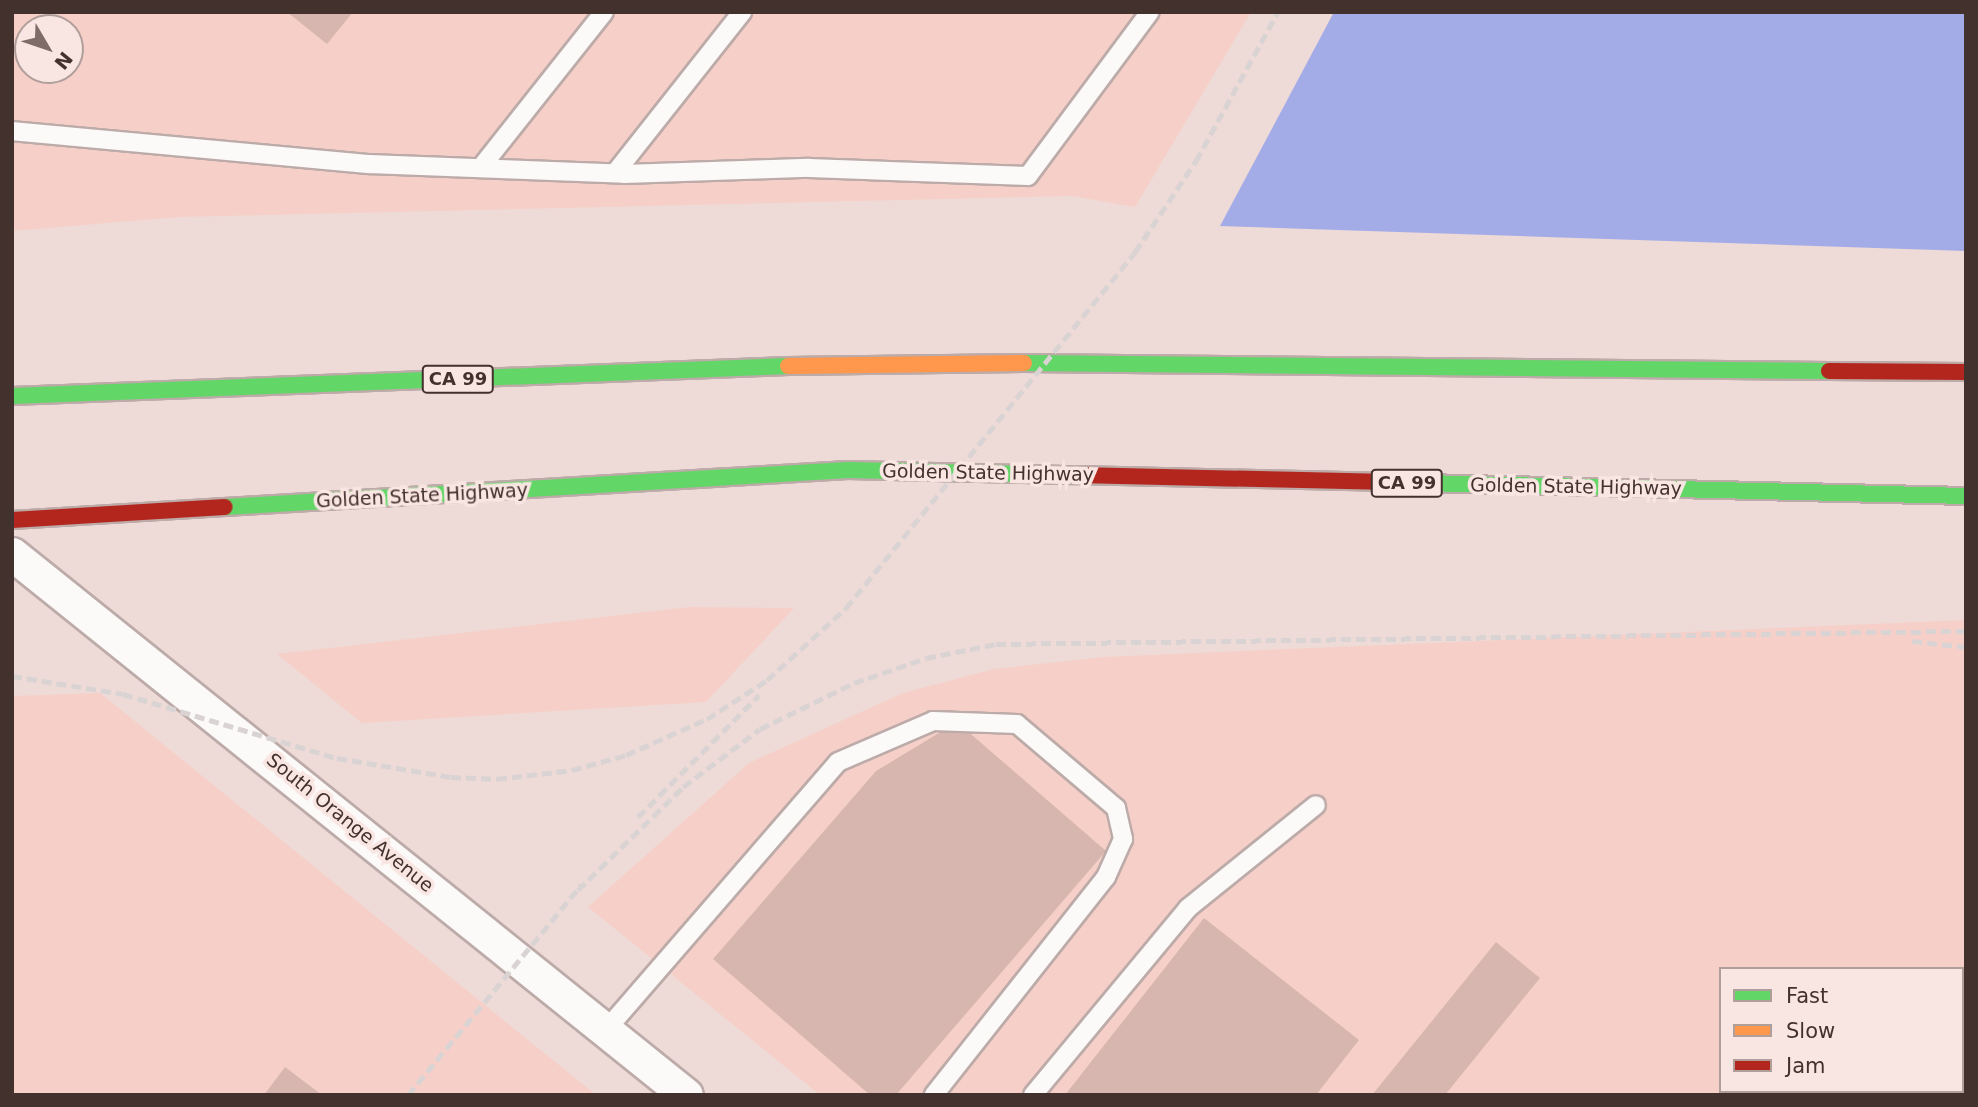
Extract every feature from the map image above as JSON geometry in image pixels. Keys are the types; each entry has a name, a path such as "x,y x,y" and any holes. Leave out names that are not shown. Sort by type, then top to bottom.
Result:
{"highway":[{"name":"CA 99","path":"12,396 903,362 1966,372"},
{"name":"Golden State Highway","path":"12,520 848,470 1966,496"}],"street":[{"name":"South Orange Avenue","path":"12,554 686,1095"}],"lane":[{"path":"482,166 604,12"},
{"path":"615,173 742,12"},
{"path":"12,131 369,164 482,166 615,173 809,168 1028,176 1150,12"},
{"path":"606,1030 838,762 933,721 1017,724 1116,808 1123,839 1105,877 934,1095"},
{"path":"1034,1095 1188,908 1315,805"}],"shaded area":[{"path":"12,12 1251,12 1135,207 1072,196 179,217 12,231"},
{"path":"690,607 794,608 706,702 362,723 277,654"},
{"path":"1966,620 1966,1095 820,1095 588,907 749,763 903,693 994,669 1104,657"},
{"path":"100,693 596,1095 12,1095 12,696"}],"water":[{"path":"1334,12 1966,12 1966,251 1220,226"}],"building":[{"path":"287,12 353,12 327,44"},
{"path":"957,722 1106,851 896,1095 870,1095 713,959 876,771"},
{"path":"1204,918 1359,1040 1316,1095 1065,1095"},
{"path":"1496,942 1540,978 1445,1095 1372,1095"},
{"path":"285,1067 322,1095 264,1095"}],"railway":[{"path":"12,676 123,694 337,758 451,777 497,779 572,770 626,755 707,719 767,680 846,608 1135,252 1196,161 1278,12"},
{"path":"578,890 683,787 760,729 854,683 926,658 996,644 1966,631"},
{"path":"1912,641 1966,647"},
{"path":"638,817 759,695"},
{"path":"408,1095 582,884"}],"traffic: fast":[{"path":"1024,363 1829,371"},
{"path":"12,396 788,366"},
{"path":"225,507 848,470 1077,475"},
{"path":"1423,483 1966,496"}],"traffic: slow":[{"path":"788,366 1024,363"}],"traffic: jam":[{"path":"1829,371 1966,372"},
{"path":"1077,475 1423,483"},
{"path":"12,520 225,507"}]}
